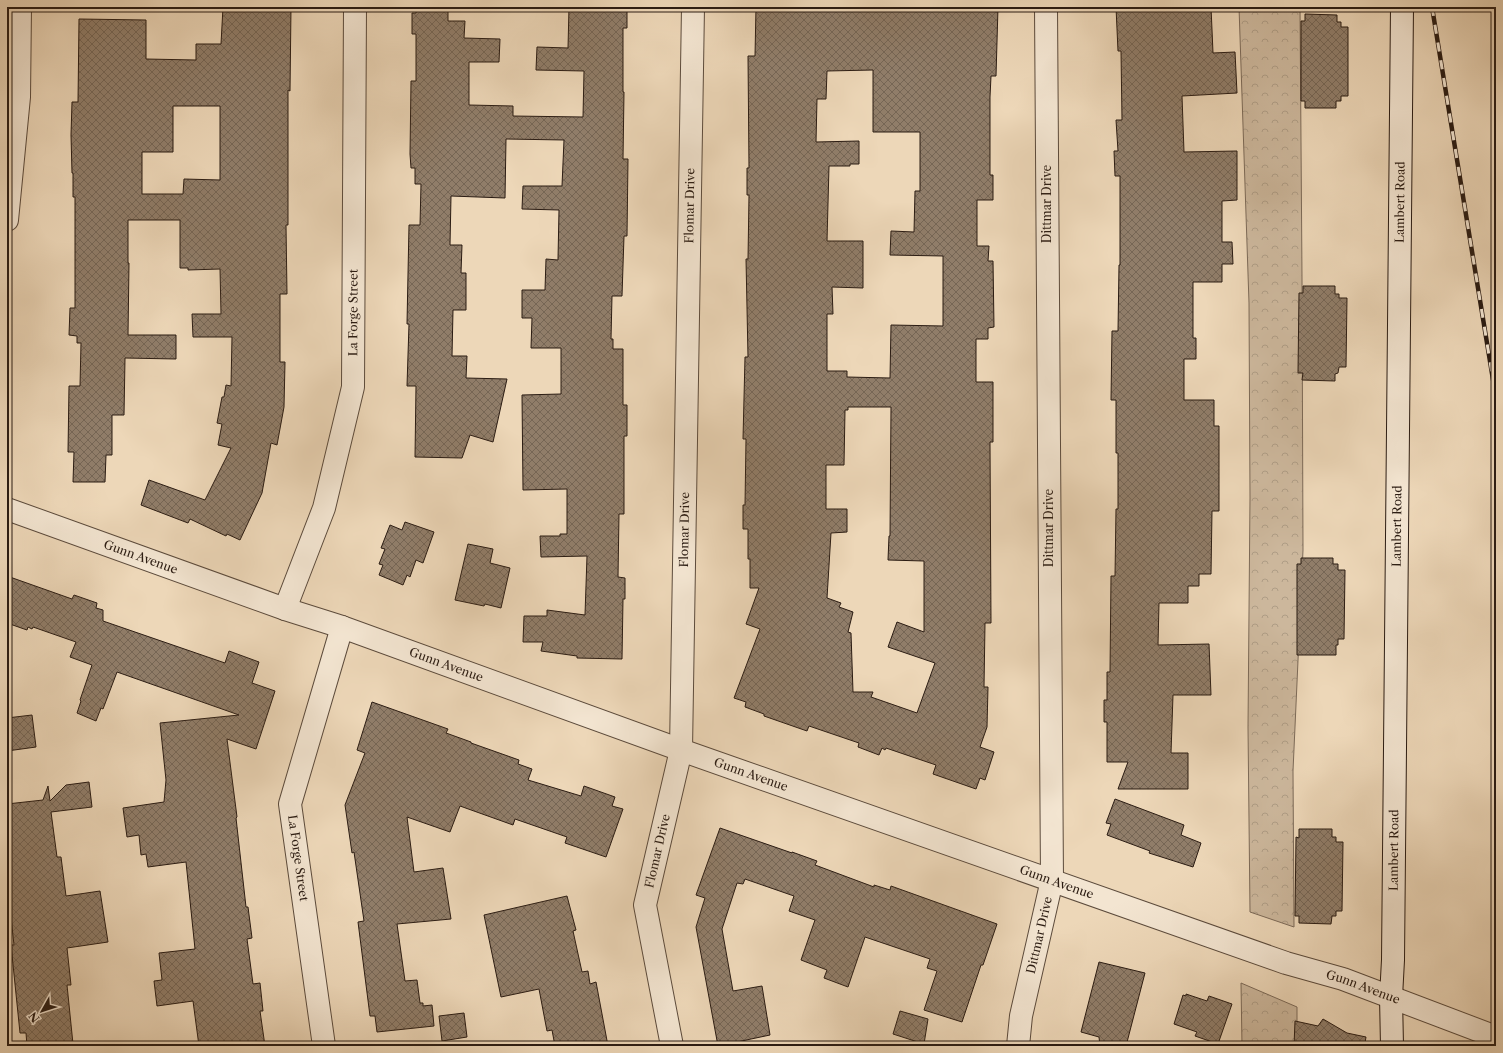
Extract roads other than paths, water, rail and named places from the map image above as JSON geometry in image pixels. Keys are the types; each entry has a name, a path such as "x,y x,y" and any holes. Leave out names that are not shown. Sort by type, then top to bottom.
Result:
{"street":[{"path":"7,220 13,97 20,7"},
{"name":"La Forge Street","path":"286,609 324,508 353,387 356,7"},
{"name":"Flomar Drive","path":"672,1046 645,906 681,750 693,7"},
{"name":"Dittmar Drive","path":"1018,1046 1021,1016 1052,880 1046,7"},
{"name":"Lambert Road","path":"1392,1046 1391,997 1393,952 1402,7"},
{"name":"Gunn Avenue","path":"7,509 1286,964 1343,979 1496,1037"},
{"name":"La Forge Street","path":"324,1046 290,804 342,627"}],"railway":[{"path":"1432,7 1496,398"}]}
